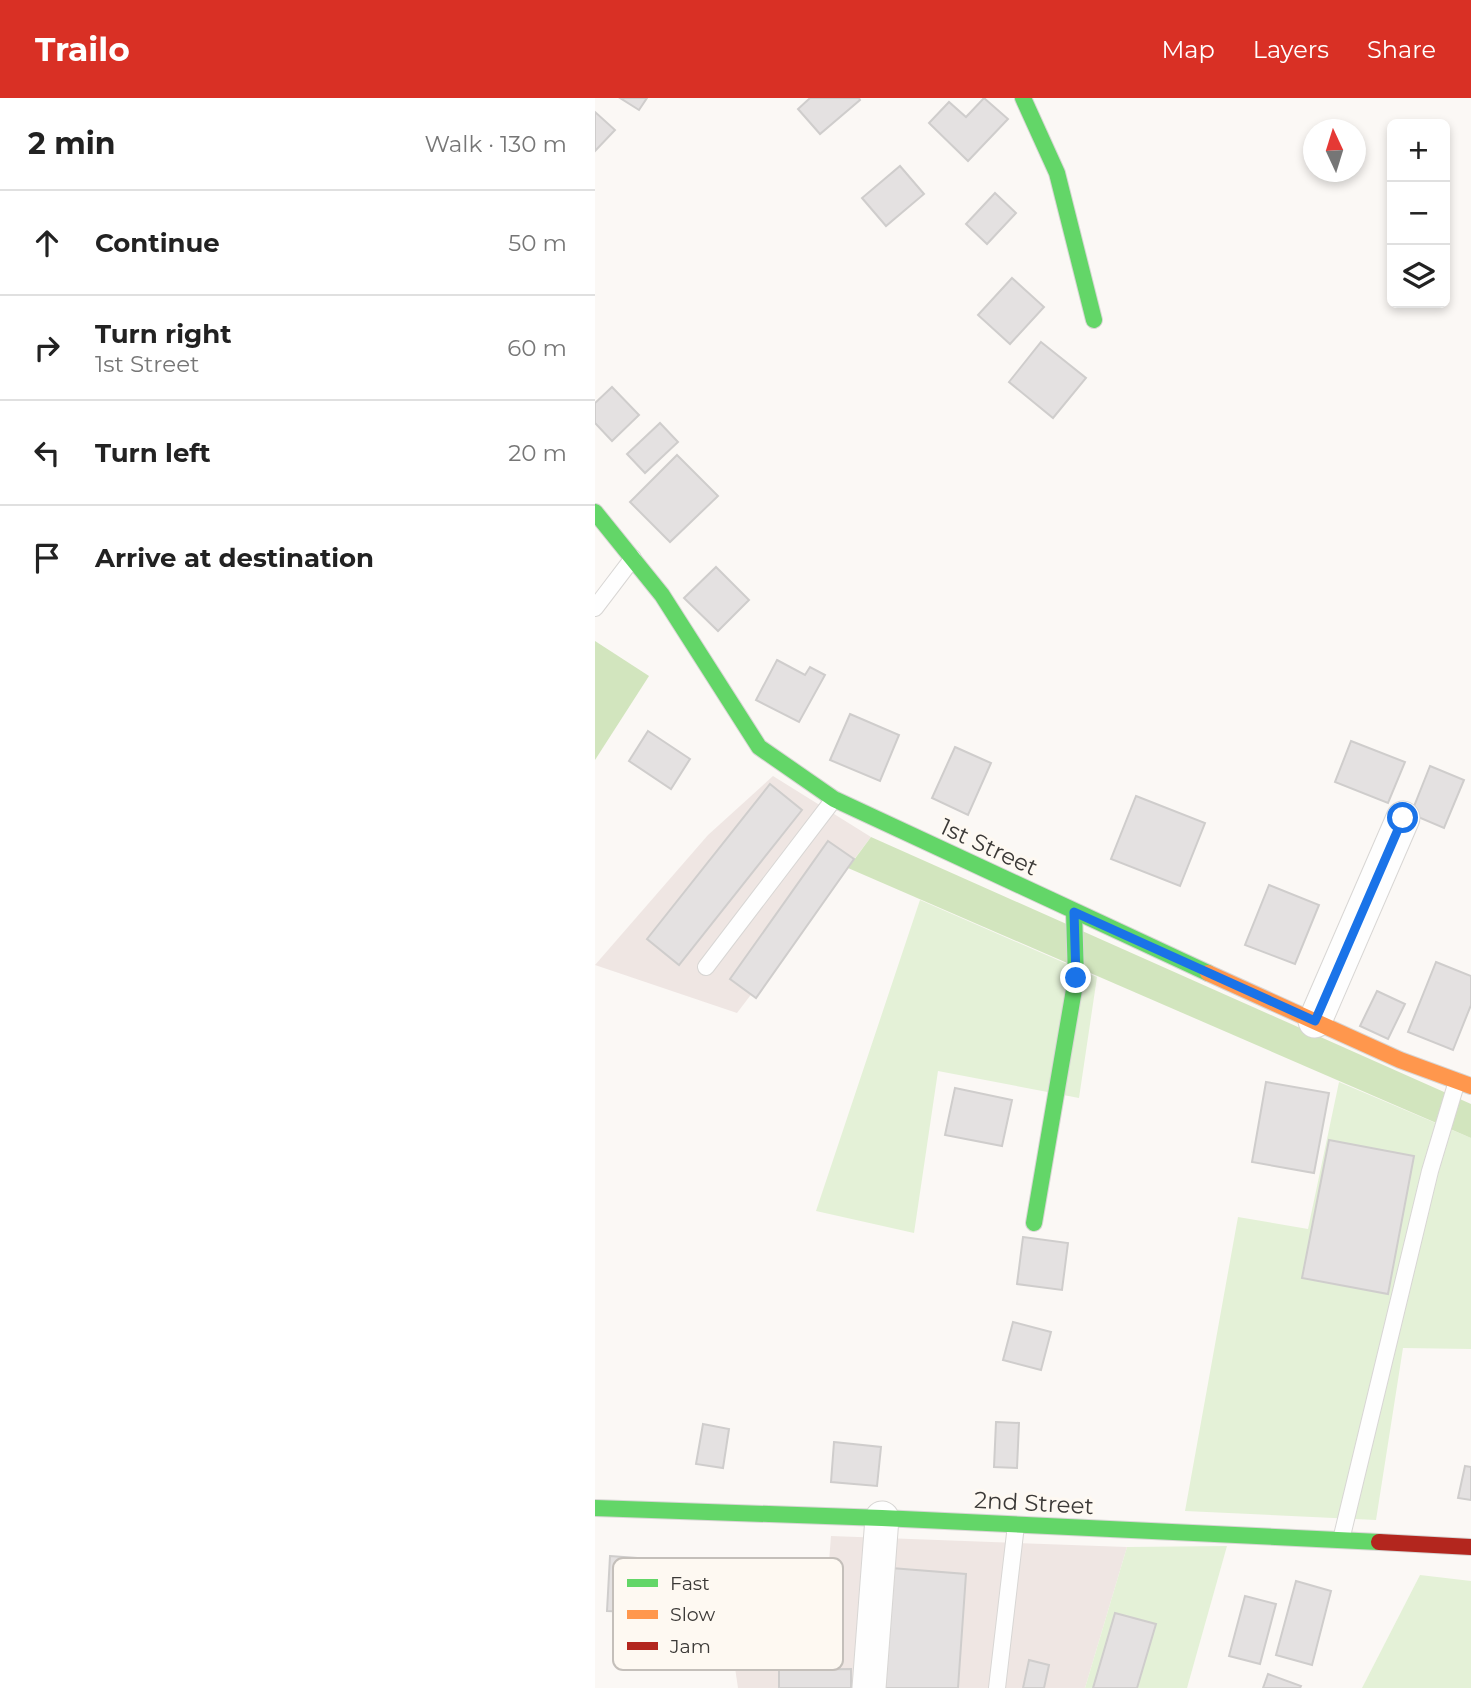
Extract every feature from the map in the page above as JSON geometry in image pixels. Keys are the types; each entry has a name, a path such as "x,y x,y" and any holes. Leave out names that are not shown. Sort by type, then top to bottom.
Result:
{"street":[{"path":"1023,98 1057,173 1094,320"},
{"name":"1st Street","path":"595,512 662,595 759,747 834,799 1074,912 1400,1060 1464,1084"},
{"path":"1315,1021 1403,818"},
{"path":"1034,1223 1076,978 1074,912"},
{"name":"2nd Street","path":"595,1508 883,1518 1471,1547"},
{"path":"869,1688 883,1518"}],"lane":[{"path":"595,608 633,558"},
{"path":"706,967 834,799"},
{"path":"1341,1540 1430,1171 1464,1084"},
{"path":"997,1688 1016,1525"}],"shaded area":[{"path":"773,776 871,837 737,1013 595,965 708,835"},
{"path":"831,1536 1127,1547 1085,1688 738,1688 735,1670 843,1670 843,1558 829,1558"}],"green space":[{"path":"595,641 649,676 595,760"},
{"path":"871,837 1471,1104 1471,1138 848,868"},
{"path":"920,900 1097,977 1079,1098 938,1071 914,1233 816,1211"},
{"path":"1339,1082 1471,1138 1471,1349 1403,1348 1376,1520 1185,1511 1238,1217 1308,1229"},
{"path":"1227,1546 1187,1688 1085,1688 1127,1547"},
{"path":"1420,1575 1471,1581 1471,1688 1362,1688"}],"building":[{"path":"620,98 647,98 639,110"},
{"path":"810,98 860,100 820,134 798,109"},
{"path":"984,98 1008,119 968,161 929,123 949,102 966,117"},
{"path":"595,112 615,130 595,151"},
{"path":"900,166 924,194 886,226 862,198"},
{"path":"995,193 1016,213 987,244 966,224"},
{"path":"1012,278 1044,307 1010,344 978,315"},
{"path":"1041,342 1086,378 1053,418 1009,382"},
{"path":"612,387 639,415 612,441 595,423 595,403"},
{"path":"660,423 678,442 645,473 627,454"},
{"path":"677,455 718,496 670,542 630,502"},
{"path":"716,567 749,600 718,631 684,598"},
{"path":"777,660 805,675 810,667 825,675 799,722 756,700"},
{"path":"850,714 899,735 880,781 830,760"},
{"path":"648,731 690,759 671,789 629,761"},
{"path":"1351,741 1405,762 1388,803 1335,782"},
{"path":"955,747 991,763 968,815 932,798"},
{"path":"1430,766 1464,780 1444,828 1411,814"},
{"path":"770,784 802,810 679,965 647,939"},
{"path":"1136,796 1205,823 1180,886 1111,859"},
{"path":"828,841 854,859 756,998 730,979"},
{"path":"1269,885 1319,905 1295,964 1245,945"},
{"path":"1436,962 1471,976 1471,1005 1453,1050 1408,1032"},
{"path":"1377,991 1405,1004 1388,1039 1360,1026"},
{"path":"1266,1082 1329,1093 1314,1173 1252,1162"},
{"path":"955,1088 1012,1100 1002,1146 945,1135"},
{"path":"1329,1140 1414,1156 1388,1294 1302,1278"},
{"path":"1023,1237 1068,1243 1062,1290 1017,1284"},
{"path":"1013,1322 1051,1332 1041,1370 1003,1360"},
{"path":"996,1422 1019,1423 1017,1468 994,1467"},
{"path":"703,1424 729,1429 723,1468 696,1464"},
{"path":"834,1442 881,1447 877,1486 831,1482"},
{"path":"1465,1466 1471,1467 1471,1500 1458,1498"},
{"path":"610,1556 637,1558 613,1558 613,1611 607,1611"},
{"path":"891,1568 966,1574 958,1688 882,1688"},
{"path":"1296,1581 1331,1591 1312,1665 1276,1655"},
{"path":"1245,1596 1276,1604 1260,1664 1229,1656"},
{"path":"1115,1613 1156,1624 1137,1688 1093,1688"},
{"path":"1029,1660 1049,1665 1044,1688 1023,1688"},
{"path":"851,1669 851,1688 779,1688 779,1670"},
{"path":"1268,1674 1301,1686 1263,1688"}],"traffic: fast":[{"path":"1023,98 1057,173 1094,320"},
{"path":"595,512 662,595 759,747 834,799 1208,973"},
{"path":"1034,1223 1076,978 1074,912"},
{"path":"595,1508 882,1518 1379,1542"}],"traffic: slow":[{"path":"1208,973 1400,1060 1471,1086"}],"traffic: jam":[{"path":"1379,1542 1471,1547"}],"route":[{"path":"1076,978 1074,912 1315,1021 1403,818"}]}
